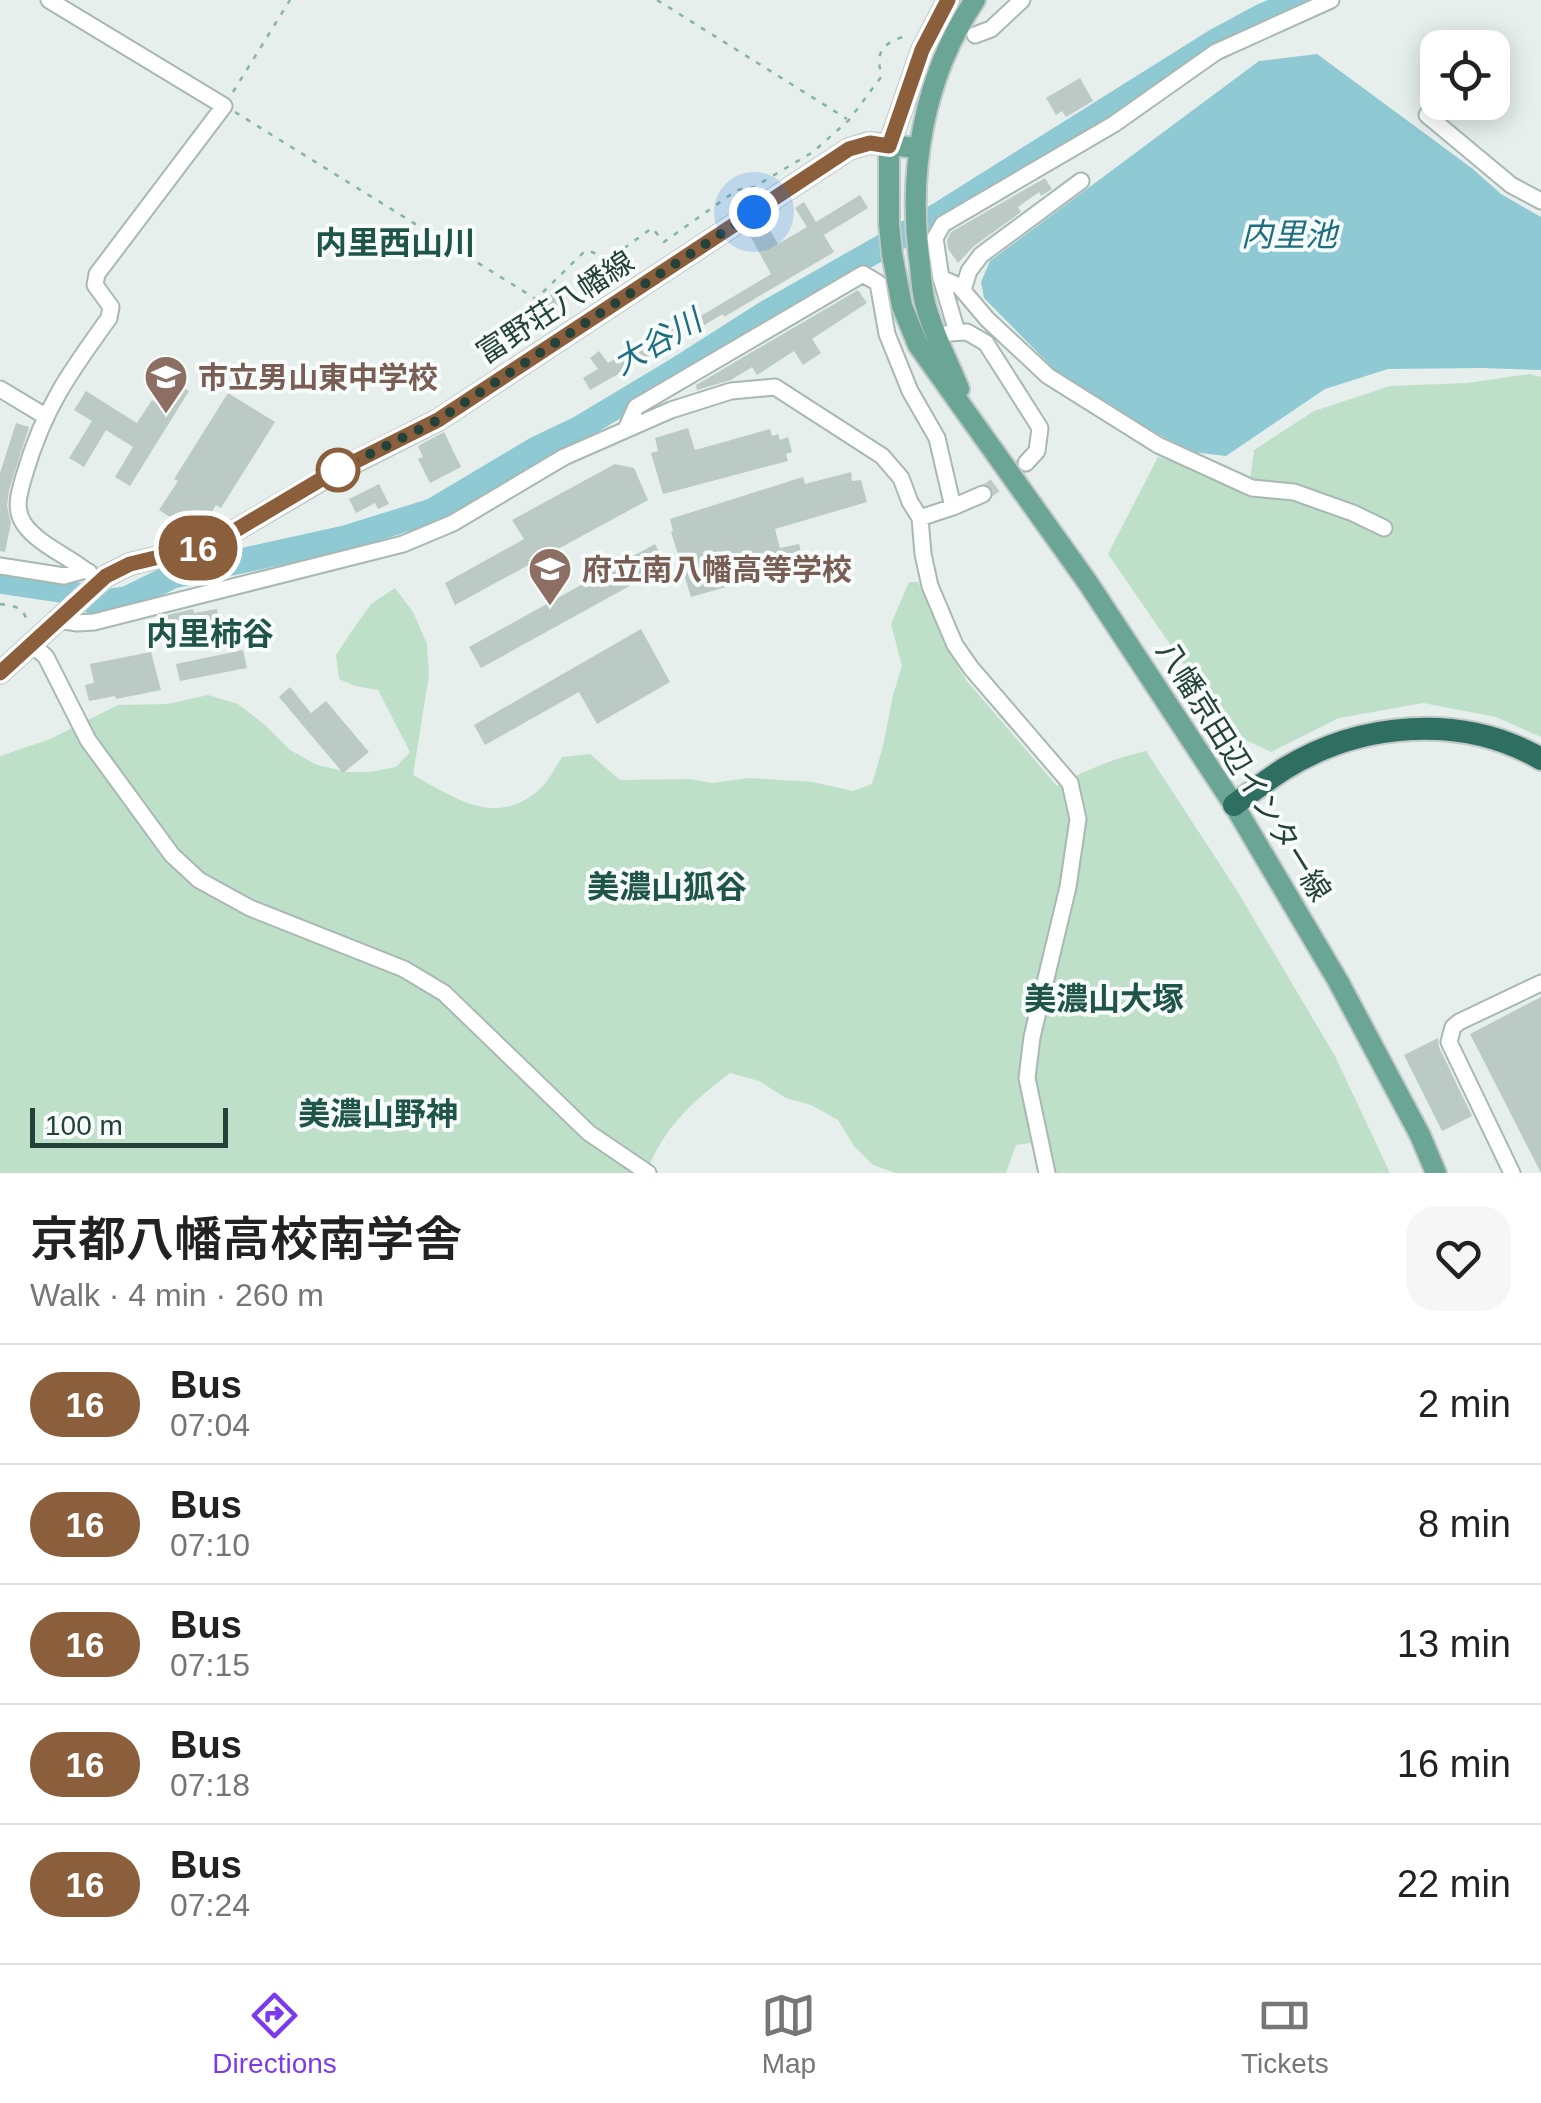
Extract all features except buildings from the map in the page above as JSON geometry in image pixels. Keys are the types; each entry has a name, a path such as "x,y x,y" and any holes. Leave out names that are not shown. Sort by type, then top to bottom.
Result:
{"highway":[{"path":"1234,805 1284,769 1326,748 1385,731 1448,730 1478,735 1541,759"},
{"path":"1234,805 1332,758 1386,743 1416,740 1473,747 1500,754 1541,773"}],"main road":[{"path":"889,146 922,50 948,0"},
{"path":"918,148 934,84 974,0"},
{"name":"富野荘八幡線","path":"0,674 64,614 95,577 201,547 330,474 438,420 849,149 870,143 918,148"},
{"name":"八幡京田辺インター線","path":"889,146 888,224 902,306 938,338"},
{"name":"八幡京田辺インター線","path":"918,148 914,209 925,304 971,420 1088,583 1234,805 1338,982 1420,1135 1436,1173"}],"street":[{"path":"49,0 224,106 96,274 96,285 111,307 109,318 62,384 33,445 18,501 20,515 26,527 51,548 95,577"},
{"path":"975,35 991,29 1022,0"},
{"path":"1026,463 1037,451 1040,428 986,343 967,332 938,338 941,278 936,238 943,224 1114,124 1216,52 1331,0"},
{"path":"1432,120 1510,185 1541,201"},
{"path":"962,290 982,256 1080,181"},
{"path":"626,429 636,407 863,274 878,283 886,334 910,391 937,438 953,507"},
{"path":"941,278 959,286 987,319 1048,376 1158,445 1252,488 1294,492 1384,528"},
{"path":"64,614 77,623 94,622 403,544 454,523 564,457 670,410 731,391 775,387 882,456 901,478 920,518 930,586 955,645 1070,783 1078,819 1068,887 1032,1037 1027,1078 1047,1173"},
{"path":"0,389 45,416"},
{"path":"920,518 983,494"},
{"path":"0,566 95,577"},
{"path":"37,640 88,740 172,855 200,880 250,908 404,969 444,993 589,1133 648,1173"},
{"path":"1512,1173 1450,1042 1450,1034 1459,1022 1541,982"}],"path":[{"path":"290,0 224,106 536,298 584,251 608,260 652,228 664,242 738,190 754,187 812,152 848,120 881,77 879,58 884,49 895,38 909,36"},
{"path":"657,0 848,120"},
{"path":"0,604 25,613 37,640"}],"green space":[{"path":"1530,374 1541,377 1541,737 1496,717 1423,703 1339,718 1271,752 1231,733 1108,554 1158,457 1250,481 1254,450 1314,411 1390,386 1467,383"},
{"path":"909,582 918,582 966,680 1057,786 1100,765 1146,751 1236,889 1335,1056 1390,1173 1050,1173 1047,1141 1016,1145 1006,1173 896,1173 873,1165 854,1146 838,1120 811,1105 786,1098 759,1081 730,1073 681,1117 661,1142 646,1173 0,1173 0,756 50,739 118,705 168,704 208,695 238,704 290,750 317,765 348,772 396,767 410,752 378,690 339,679 336,655 371,604 395,588 413,612 427,644 429,675 413,775 460,800 491,808 506,807 539,790 562,757 590,754 620,780 690,779 712,783 749,778 813,782 853,791 872,784 883,746 902,666 891,624"}],"water":[{"name":"内里池","path":"1317,54 1501,194 1541,217 1541,370 1388,369 1325,389 1226,456 1193,452 1061,384 1049,364 984,298 981,282 990,261 1259,61"}],"waterway":[{"name":"大谷川","path":"0,581 66,591 97,603 126,599 173,576 345,538 432,511 536,449 580,428 766,313 940,214 1214,42 1300,0"}],"tunnel":[{"path":"983,494 1026,463"}],"bus line":[{"name":"16","path":"0,673 94,585 117,570 201,547 330,474 438,420 849,149 870,143 889,146 922,50 948,0"}],"place":[{"name":"市立男山東中学校","path":"166,415"},
{"name":"府立南八幡高等学校","path":"550,607"}],"district":[{"name":"内里西山川","path":"395,243"},
{"name":"内里柿谷","path":"210,634"},
{"name":"美濃山狐谷","path":"667,887"},
{"name":"美濃山大塚","path":"1104,999"},
{"name":"美濃山野神","path":"378,1114"}],"route":[{"path":"338,470 330,474 438,420 754,212"}]}
